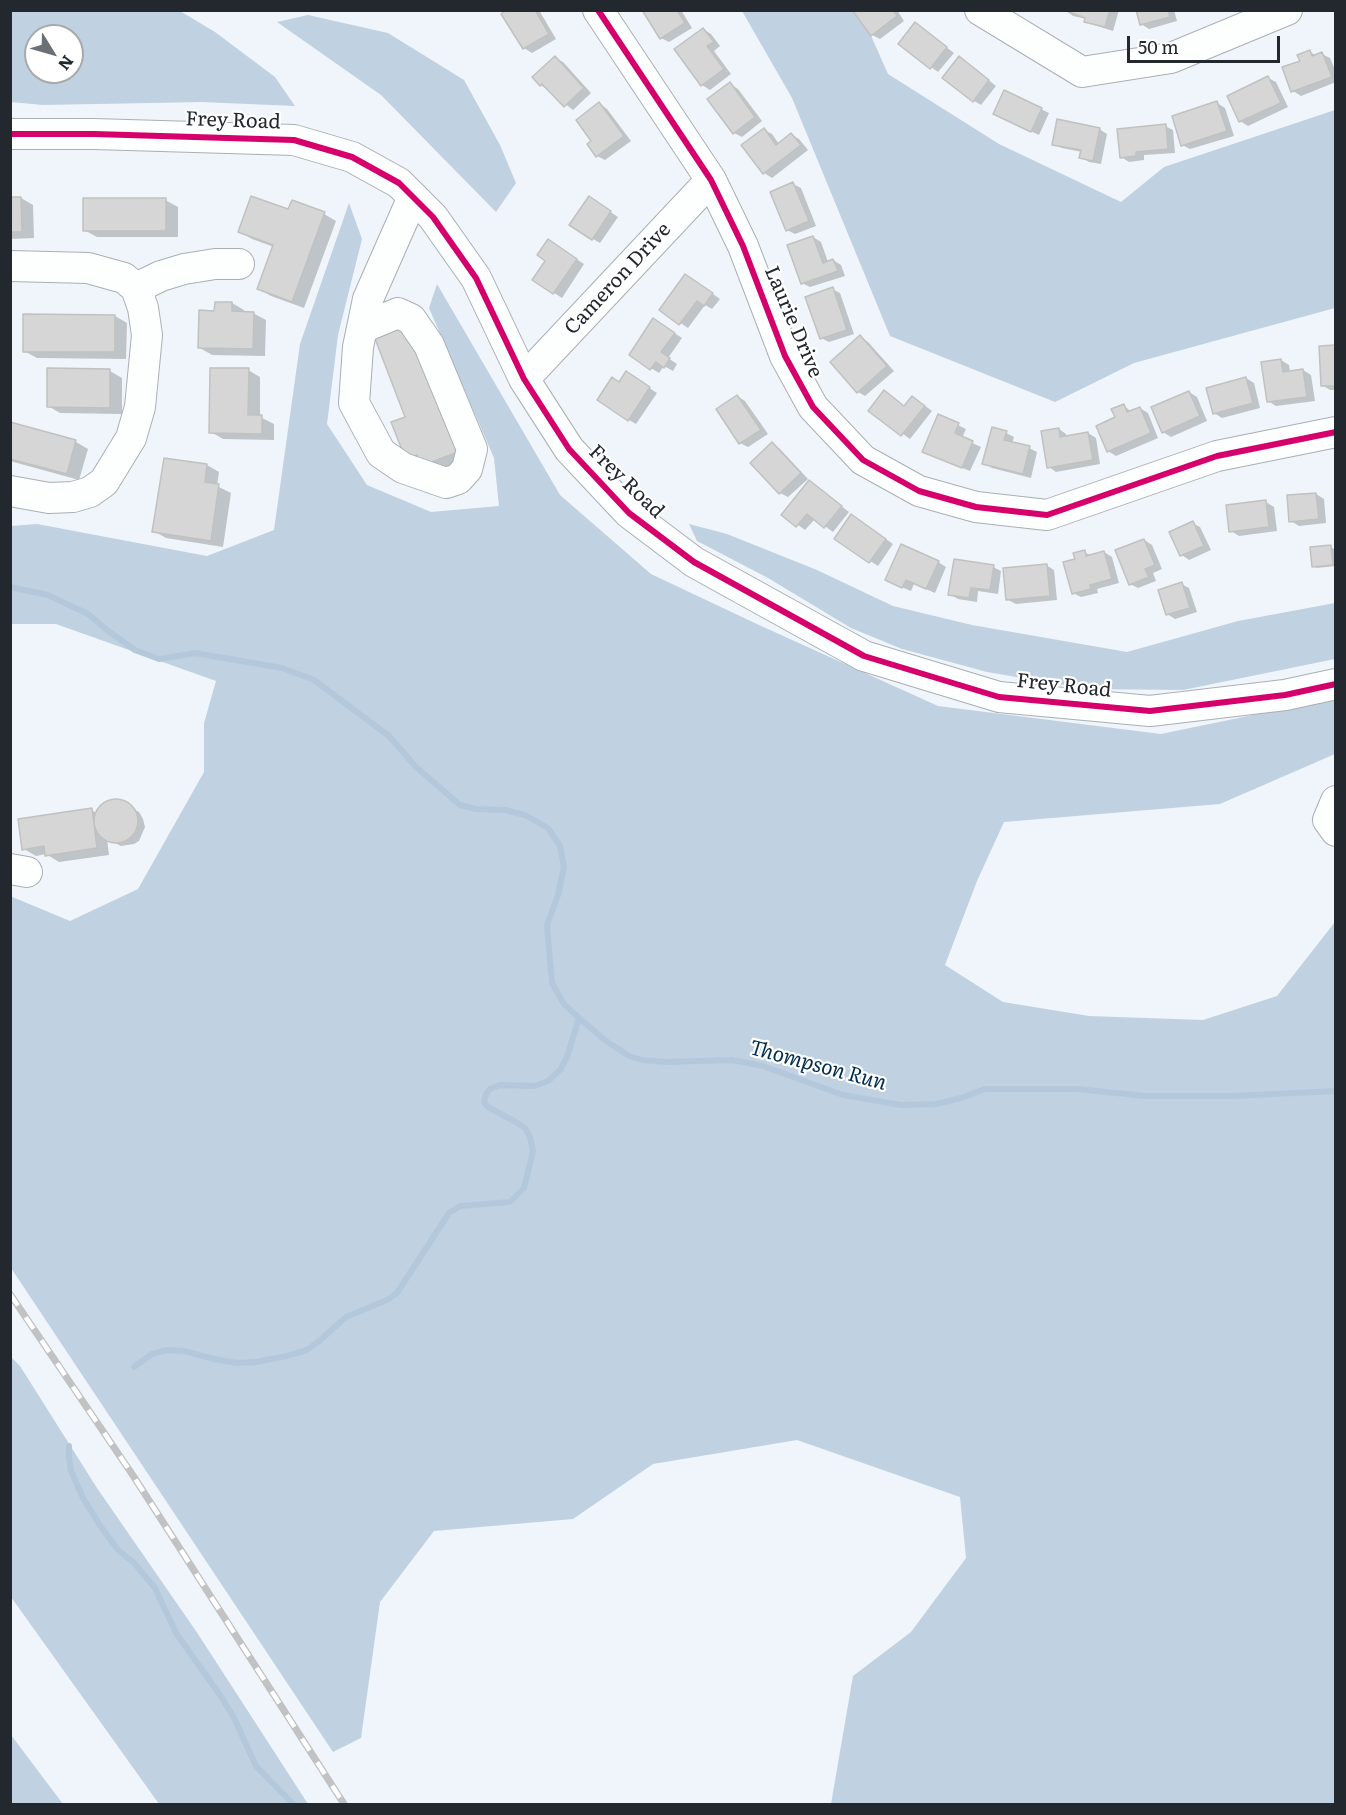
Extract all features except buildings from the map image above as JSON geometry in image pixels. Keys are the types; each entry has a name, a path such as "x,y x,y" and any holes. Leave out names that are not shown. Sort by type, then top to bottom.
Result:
{"street":[{"name":"Laurie Drive","path":"598,10 711,180 743,246 785,356 813,406 863,460 919,491 976,507 1047,515 1217,456 1335,432"},
{"path":"980,10 1082,72 1171,58 1287,10"},
{"name":"Frey Road","path":"10,134 294,140 352,157 399,183 433,217 476,278 524,379 569,449 629,513 694,562 864,656 999,697 1150,711 1285,696 1335,684"},
{"name":"Cameron Drive","path":"524,379 711,180"},
{"path":"362,328 398,314 411,319 429,345 472,449 467,470 458,479 446,483 403,468 381,453 354,403 358,347 368,299 413,196"},
{"path":"136,288 161,276 184,269 215,264 239,264"},
{"path":"10,266 88,268 124,278 136,288 143,308 147,335 140,407 130,438 104,482 90,492 74,497 49,498 10,491"},
{"path":"1335,801 1328,820 1335,831"}],"shaded area":[{"path":"10,11 180,11 215,32 275,77 295,106 201,102 43,105 11,102"},
{"path":"742,11 860,11 888,74 999,144 1121,202 1164,167 1335,110 1335,308 1134,363 1055,402 890,336 792,98"},
{"path":"308,15 388,33 464,80 500,145 516,183 496,212 381,95 277,22"},
{"path":"349,203 362,239 338,335 327,424 367,485 431,512 499,506 494,458 429,308 437,284 560,495 651,574 759,625 938,706 1161,734 1335,698 1335,754 1220,804 1004,822 977,881 945,965 1003,1002 1089,1016 1203,1020 1277,996 1335,922 1335,1804 831,1804 853,1676 911,1632 966,1558 960,1497 797,1440 653,1464 573,1519 434,1531 380,1602 361,1738 333,1752 11,1268 10,896 70,921 138,889 204,772 204,723 216,681 56,624 11,624 11,526 37,524 207,556 274,530 300,344"},
{"path":"689,524 727,534 817,570 893,606 972,625 1127,652 1238,621 1335,603 1335,659 1183,690 1087,689 987,672 902,649 851,628 768,578 697,541"},
{"path":"10,1356 20,1366 97,1488 198,1634 308,1804 159,1804 11,1597"},
{"path":"11,1735 63,1804 11,1804"}],"waterway":[{"name":"Thompson Run","path":"10,587 48,595 88,614 135,650 159,659 195,653 282,668 314,680 389,736 416,767 460,805 476,809 505,810 525,815 548,828 560,846 564,867 558,895 547,925 552,983 564,1004 606,1041 629,1056 642,1060 667,1062 732,1060 763,1066 843,1095 901,1105 936,1104 985,1089 1076,1089 1145,1096 1233,1096 1336,1091"},
{"path":"134,1367 152,1354 167,1350 184,1351 237,1363 256,1362 305,1351 346,1317 387,1300 397,1293 449,1213 460,1206 510,1202 524,1188 533,1151 530,1137 525,1128 488,1107 484,1102 486,1094 490,1089 500,1085 535,1086 548,1081 560,1070 567,1057 579,1018"},
{"path":"69,1446 71,1471 83,1498 101,1527 118,1550 134,1563 155,1588 176,1633 234,1718 256,1766 293,1804"}],"railway":[{"path":"10,1294 134,1477 344,1804"}],"cycle path":[{"path":"598,10 711,180 743,246 785,356 813,407 863,460 919,491 976,507 1047,515 1217,456 1336,432"},
{"path":"10,134 294,140 352,157 399,183 433,217 476,278 524,379 569,449 629,513 694,562 864,656 999,697 1150,711 1285,695 1336,684"}]}
